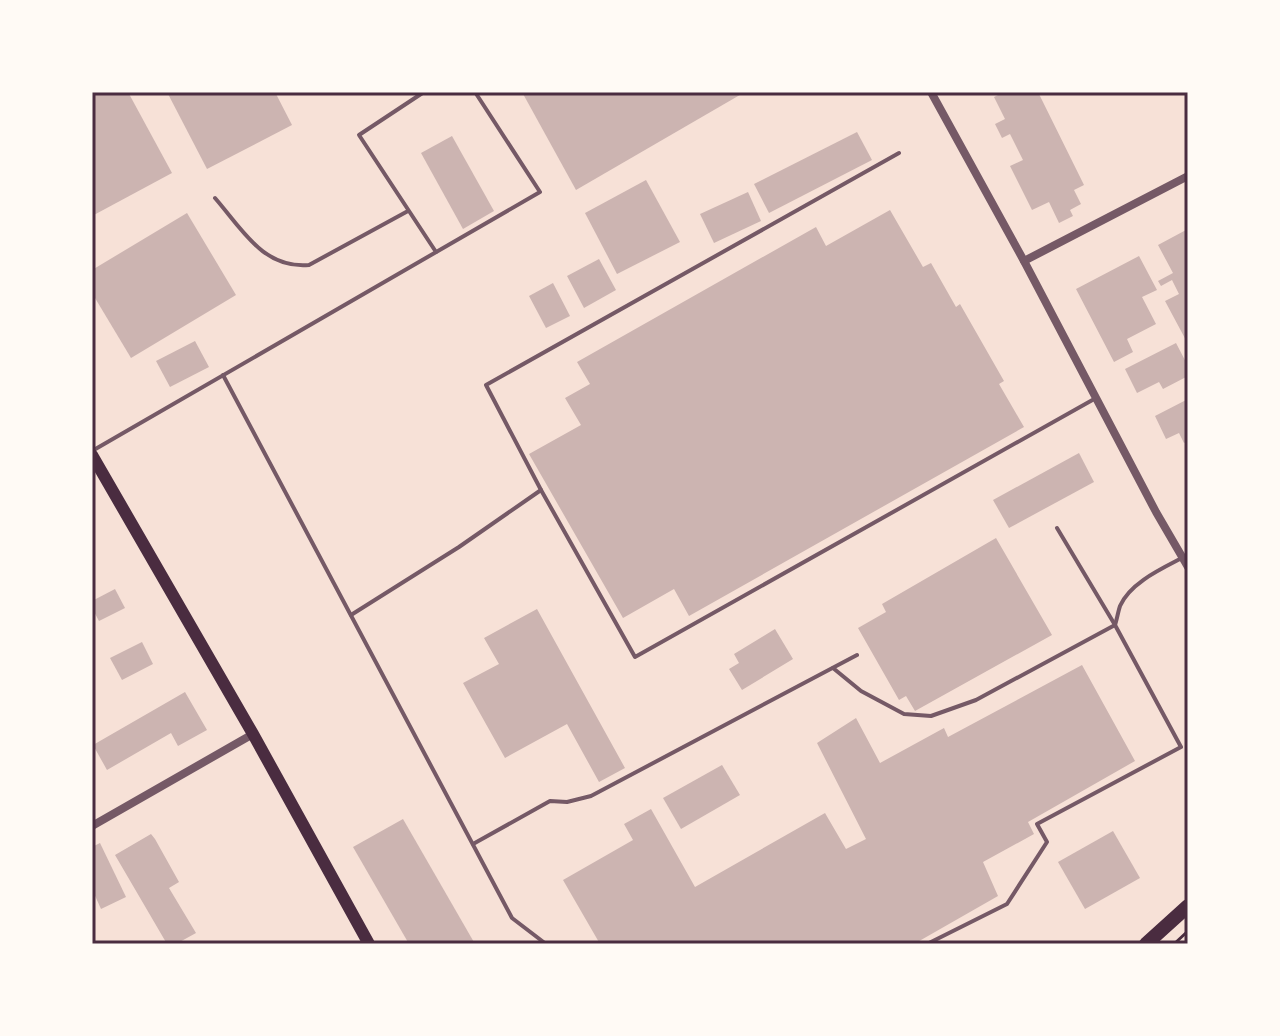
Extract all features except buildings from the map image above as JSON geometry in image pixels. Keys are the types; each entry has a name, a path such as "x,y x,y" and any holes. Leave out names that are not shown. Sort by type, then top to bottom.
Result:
{"highway":[{"path":"1146,944 1188,906"}],"main road":[{"path":"92,453 369,944"}],"street":[{"path":"931,92 1156,512 1185,556 1188,567"},
{"path":"1024,261 1188,176"},
{"path":"92,826 253,734"}],"lane":[{"path":"424,92 359,135 436,252"},
{"path":"92,453 540,192 475,92"},
{"path":"899,153 486,385 635,657 1096,398"},
{"path":"215,198 260,251 279,262 296,266 309,265 408,211"},
{"path":"223,375 512,918 546,944"},
{"path":"351,615 459,547 541,490"},
{"path":"927,944 1007,904 1047,842 1037,824 1181,747 1115,625 1057,528"},
{"path":"833,668 861,691 904,714 931,716 976,700 1115,625 1121,603 1136,586 1157,570 1185,556"},
{"path":"473,844 550,801 567,802 591,796 857,655"}],"path":[{"path":"1174,944 1188,931"}]}
